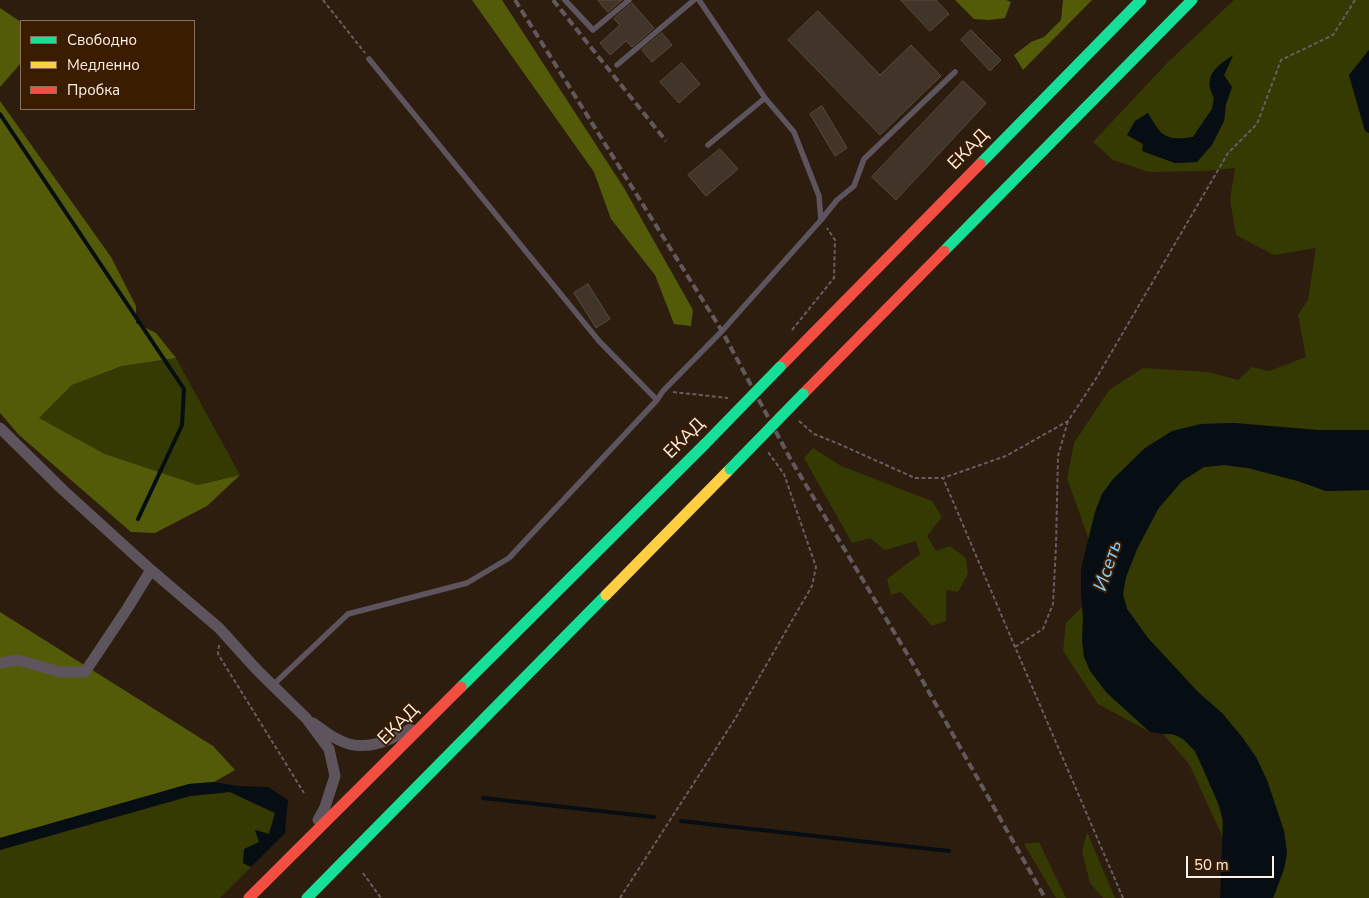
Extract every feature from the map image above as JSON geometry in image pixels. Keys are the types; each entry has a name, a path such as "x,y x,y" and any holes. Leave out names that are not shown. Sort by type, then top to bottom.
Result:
{"highway":[{"name":"ЕКАД","path":"249,898 705,444 1141,0"},
{"path":"307,898 1192,0"}],"street":[{"path":"0,428 63,490 151,570 219,628 257,670 306,718 329,749 335,776 325,807 309,838"},
{"path":"0,663 18,660 60,672 85,672 151,570"},
{"path":"306,718 340,741 358,746 380,743 400,735 432,717"}],"lane":[{"path":"565,0 593,30 629,0"},
{"path":"617,66 694,0"},
{"path":"698,0 764,98 794,132 819,196 821,220"},
{"path":"369,59 599,341 657,400"},
{"path":"273,685 348,614 467,583 509,558 657,400 663,391 722,331 837,200 854,186 864,159 955,72"},
{"path":"708,145 764,98"}],"path":[{"path":"323,0 369,59"},
{"path":"1015,648 1043,629 1053,604 1058,456 1068,422 1097,377 1228,153 1257,124 1281,60 1333,34 1355,0"},
{"path":"663,391 727,398"},
{"path":"1068,422 1006,456 943,478 1123,898"},
{"path":"620,898 735,719 812,586 816,567 784,474 767,451"},
{"path":"219,628 218,654 304,794"},
{"path":"363,873 381,898"}],"green space":[{"path":"472,0 502,0 624,188 693,310 691,326 674,324 655,275 611,219 594,172"},
{"path":"955,0 1006,0 1011,2 1005,18 989,20 974,19"},
{"path":"1063,0 1092,0 1023,70 1014,55 1031,42 1044,37 1061,20"},
{"path":"1234,0 1369,0 1369,50 1349,75 1365,131 1369,133 1369,430 1317,430 1234,423 1201,424 1095,512 1089,540 1067,478 1074,443 1109,390 1143,368 1208,372 1238,380 1252,367 1269,371 1306,357 1298,315 1308,300 1316,248 1274,255 1236,235 1230,200 1235,168 1204,171 1149,172 1113,160 1093,142 1168,62","holes":["1233,56 1224,76 1232,87 1226,104 1224,121 1197,162 1175,163 1143,151 1143,144 1128,135 1160,133 1176,140 1193,137 1212,109 1220,64"]},
{"path":"0,8 20,21 20,64 0,87"},
{"path":"0,101 111,257 136,306 136,323 156,333 176,358 122,366 72,385 39,418 105,454 198,485 240,475 207,506 155,533 131,532 19,435 0,413"},
{"path":"176,358 240,475 198,485 105,454 38,418 72,385 122,366"},
{"path":"813,448 841,466 932,501 942,517 927,536 936,551 950,546 966,558 968,574 958,592 946,590 946,621 932,626 901,592 891,595 887,579 920,554 916,541 885,550 870,538 852,543 804,458"},
{"path":"1224,465 1248,468 1298,481 1326,491 1369,490 1369,898 1273,898 1284,869 1287,853 1284,831 1267,781 1256,757 1222,713 1198,692 1148,638 1127,609 1123,594 1126,577 1137,549 1158,509 1182,481 1204,467"},
{"path":"1082,607 1106,692 1150,732 1098,704 1063,651 1066,623"},
{"path":"0,612 213,746 235,770 214,782 189,784 0,838"},
{"path":"1163,734 1181,738 1187,742 1198,756 1220,809 1223,838 1189,764"},
{"path":"230,792 275,813 269,834 255,830 259,842 243,863 251,867 220,898 0,898 0,850 190,796"},
{"path":"1087,832 1115,898 1103,898 1090,883 1082,851"},
{"path":"1039,842 1066,898 1056,898 1024,844"}],"water":[{"path":"1369,50 1369,133 1365,131 1349,75"},
{"path":"1233,55 1224,75 1232,87 1226,104 1224,121 1212,145 1197,162 1175,163 1142,151 1143,144 1127,135 1135,121 1148,113 1165,136 1176,138 1193,137 1212,109 1214,98 1210,78 1216,68"},
{"name":"Исеть","path":"1234,423 1317,430 1369,430 1369,490 1326,491 1298,481 1248,468 1224,465 1204,467 1182,481 1158,509 1137,549 1126,577 1123,594 1127,609 1148,638 1198,692 1222,713 1242,737 1256,757 1267,780 1284,831 1287,853 1284,869 1273,898 1220,898 1223,820 1219,805 1195,751 1183,739 1173,734 1150,732 1106,692 1090,671 1084,657 1082,641 1081,569 1095,512 1102,494 1113,479 1145,448 1172,431 1201,424"},
{"path":"214,782 238,786 268,787 288,800 285,833 251,867 243,863 244,849 259,842 255,830 269,834 275,813 230,792 190,796 0,850 0,838 189,784"}],"building":[{"path":"598,0 622,0 608,12"},
{"path":"901,0 936,0 949,14 930,31"},
{"path":"632,3 654,28 632,47 626,41 610,55 600,43 620,25 614,19"},
{"path":"818,11 880,75 911,45 941,76 880,135 788,40"},
{"path":"971,30 1001,60 990,71 961,40"},
{"path":"662,33 672,45 652,62 642,50"},
{"path":"682,63 700,84 679,103 660,82"},
{"path":"963,81 986,103 896,200 872,177"},
{"path":"822,106 847,148 835,156 810,114"},
{"path":"720,149 738,169 706,196 688,175"},
{"path":"588,284 610,319 596,328 574,293"}],"waterway":[{"path":"0,114 184,389 182,425 138,519"},
{"path":"483,798 654,817"},
{"path":"681,821 949,851"}],"railway":[{"path":"515,0 722,331 791,460 912,662 1045,898"},
{"path":"553,0 666,141"}],"traffic: fast":[{"path":"980,164 1141,0"},
{"path":"944,251 1192,0"},
{"path":"705,444 780,367"},
{"path":"730,469 803,394"},
{"path":"461,687 705,444"},
{"path":"307,898 606,595"}],"traffic: slow":[{"path":"606,595 730,469"}],"traffic: jam":[{"path":"780,367 980,164"},
{"path":"803,394 944,251"},
{"path":"249,898 461,687"}]}
